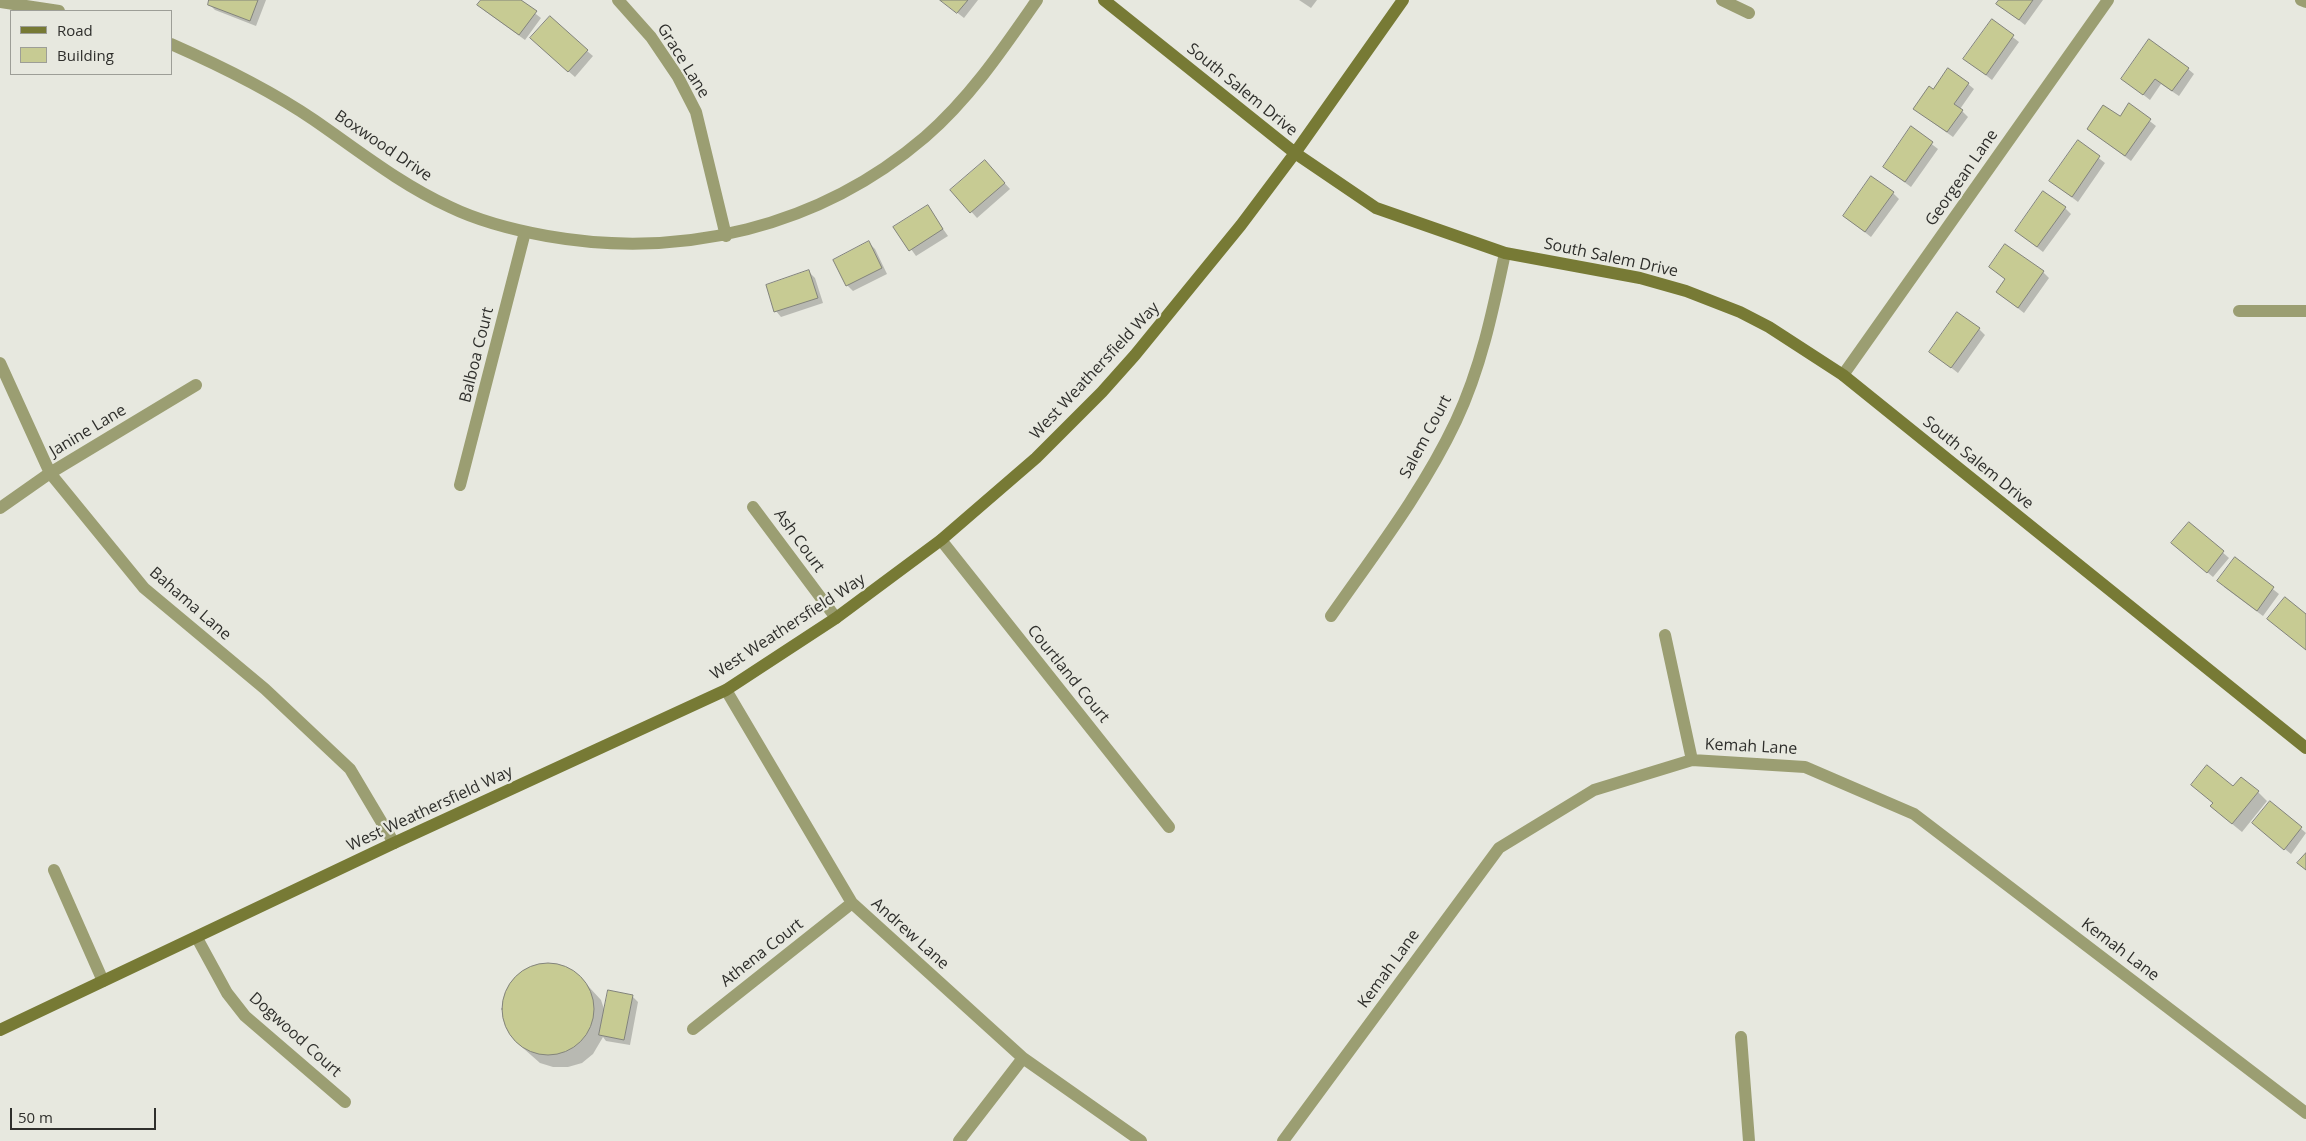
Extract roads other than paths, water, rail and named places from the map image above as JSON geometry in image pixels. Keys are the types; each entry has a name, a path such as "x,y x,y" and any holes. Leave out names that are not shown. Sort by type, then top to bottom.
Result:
{"street":[{"name":"Grace Lane","path":"618,0 651,37 678,77 696,112 726,236"},
{"name":"Boxwood Drive","path":"172,44 237,75 285,101 384,171 435,200 465,214 526,232 580,242 649,245 726,236 768,224 810,209 857,184 905,152 944,119 968,94 996,59 1037,0"},
{"name":"South Salem Drive","path":"1104,0 1295,153 1376,208 1505,253 1640,278 1686,291 1740,312 1769,327 1843,374 2306,748"},
{"name":"West Weathersfield Way","path":"0,1030 394,843 726,690 836,618 941,540 1036,458 1102,392 1209,266 1295,153 1403,0"},
{"path":"1722,0 1750,13"},
{"name":"Georgean Lane","path":"1843,374 2108,0"},
{"path":"2301,0 2306,2"},
{"path":"0,2 52,10"},
{"name":"Balboa Court","path":"460,485 526,232"},
{"name":"Salem Court","path":"1331,616 1434,464 1457,420 1488,332 1505,253"},
{"path":"2239,311 2306,311"},
{"name":"Bahama Lane","path":"0,363 50,473 144,588 265,689 350,769 394,843"},
{"name":"Janine Lane","path":"0,508 50,473 196,385"},
{"name":"Ash Court","path":"753,507 836,618"},
{"name":"Courtland Court","path":"941,540 1170,828"},
{"path":"1665,634 1692,760"},
{"name":"Andrew Lane","path":"726,690 852,903 1023,1058 1141,1141"},
{"name":"Kemah Lane","path":"1282,1141 1499,848 1594,790 1692,760 1805,767 1914,814 2306,1113"},
{"path":"54,870 103,981"},
{"name":"Athena Court","path":"693,1029 852,903"},
{"name":"Dogwood Court","path":"197,938 227,993 245,1016 345,1102"},
{"path":"1741,1037 1749,1141"},
{"path":"959,1141 1023,1058"}]}
